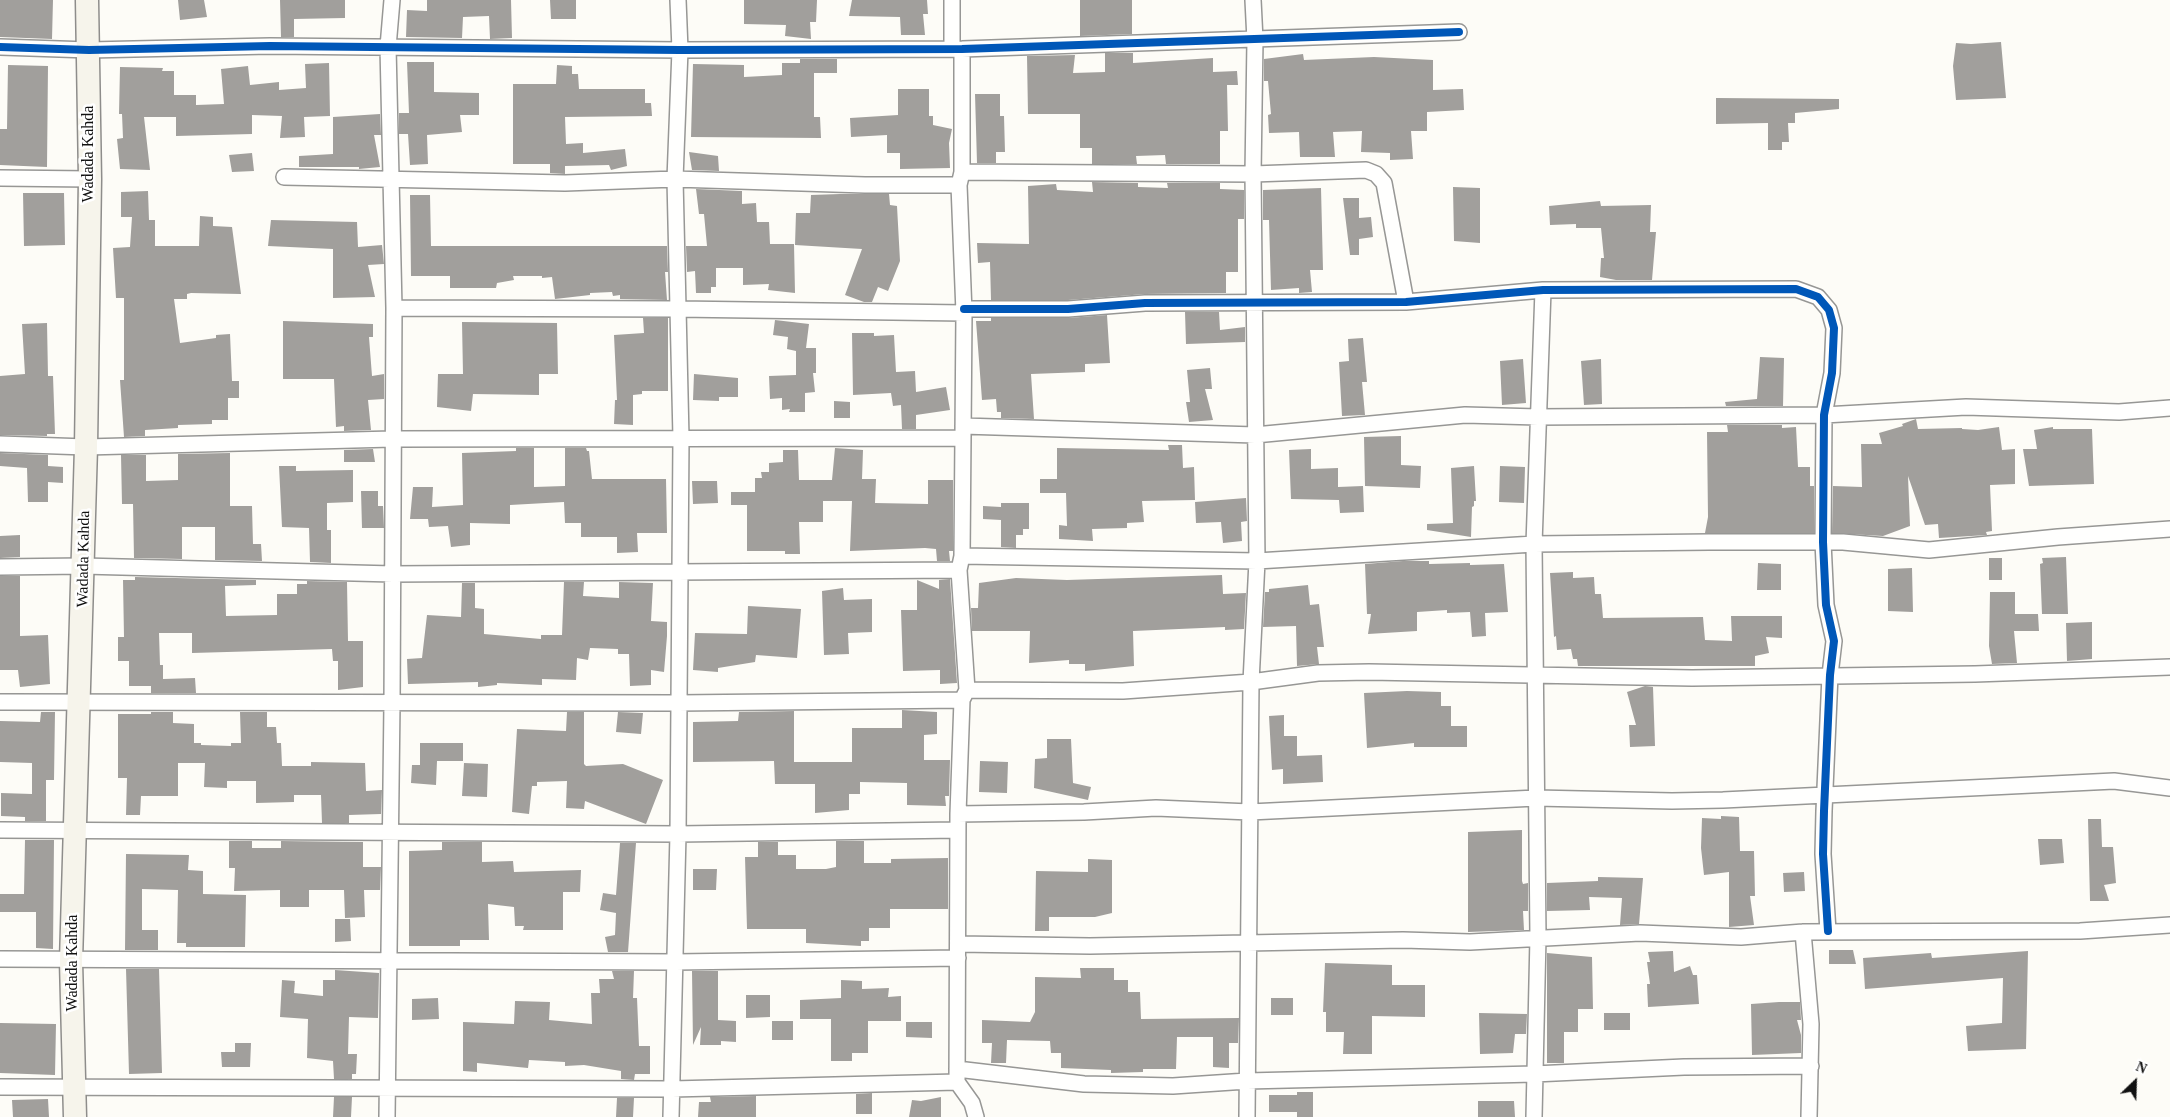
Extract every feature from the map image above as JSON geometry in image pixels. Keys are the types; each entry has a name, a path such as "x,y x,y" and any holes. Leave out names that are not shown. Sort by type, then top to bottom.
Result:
{"main road":[{"name":"Wadada Kahda","path":"75,1117 71,961 86,447 90,179 87,0"}],"street":[{"path":"388,1117 394,308 388,47 392,0"},
{"path":"671,1117 678,834 681,438 675,179 680,50 678,0"},
{"path":"952,0 957,49 964,311 961,563 965,695 958,814 957,1076 972,1103 976,1117"},
{"path":"1247,1117 1251,682 1257,561 1255,435 1256,302 1253,174 1256,40 1253,0"},
{"path":"0,47 89,50 388,47 680,50 957,49 1459,32"},
{"path":"284,177 565,183 675,179 865,185 961,179 1253,174 1355,169 1376,174 1384,183 1406,302"},
{"path":"0,178 90,179"},
{"path":"394,308 964,311 1068,309 1145,303 1406,302 1543,290 1796,289 1818,297 1829,310 1834,328 1832,373 1824,415 1823,542 1826,605 1834,641 1830,674 1823,854 1828,931"},
{"path":"1534,1117 1538,937 1534,544 1543,290"},
{"path":"0,444 86,447 392,439 681,438 963,432 1255,435 1465,415 1538,417 1824,415 1966,407 2119,412 2170,408"},
{"path":"0,567 83,566 393,574 680,574 961,563 1257,561 1534,544 1823,542 1929,550 2058,537 2170,529"},
{"path":"0,702 678,703 1123,691 1251,682 1318,674 1369,672 1692,678 1830,674 1974,674 2170,667"},
{"path":"958,814 1084,812 1156,808 1250,812 1536,798 1672,801 2114,781 2170,788"},
{"path":"0,830 76,832 678,834 958,830"},
{"path":"0,959 71,961 676,962 1090,946 1249,942 1403,940 1470,942 1640,933 1741,937 1828,931 2080,931 2170,925"},
{"path":"1803,932 1811,1024 1809,1117"},
{"path":"0,1087 672,1089 957,1076 1084,1084 1174,1086 1247,1081 1534,1074 1684,1067 1811,1066"}],"building":[{"path":"0,0 53,0 52,39 0,37"},
{"path":"178,0 204,0 207,17 180,20"},
{"path":"280,0 345,0 345,18 294,19 294,37 281,37"},
{"path":"427,0 511,0 512,38 490,39 489,16 463,17 462,38 406,37 407,10 427,11"},
{"path":"550,0 576,0 576,19 551,19"},
{"path":"744,0 817,0 816,22 810,22 811,39 785,36 786,25 744,24"},
{"path":"852,0 927,0 928,14 923,14 925,35 901,35 900,17 849,16"},
{"path":"1080,0 1132,0 1132,34 1080,36"},
{"path":"2001,42 2006,98 1956,100 1953,66 1956,43"},
{"path":"1105,53 1133,53 1133,63 1213,58 1213,72 1237,71 1238,85 1227,85 1228,131 1220,131 1220,164 1166,164 1165,155 1136,156 1137,164 1092,164 1092,148 1080,148 1080,114 1028,114 1027,56 1075,55 1073,73 1105,72"},
{"path":"1303,54 1304,60 1374,57 1433,60 1433,90 1463,89 1464,110 1427,112 1427,131 1411,131 1413,159 1390,160 1390,153 1361,152 1362,131 1333,132 1335,157 1300,157 1299,132 1269,133 1268,115 1271,114 1268,81 1264,81 1264,59"},
{"path":"800,59 837,59 837,73 814,73 814,117 820,117 821,138 691,137 693,64 744,65 744,77 782,75 782,63 800,63"},
{"path":"407,62 434,62 434,92 479,93 479,115 460,115 462,132 427,135 428,164 410,165 408,134 399,134 399,113 409,113"},
{"path":"329,63 330,116 304,117 305,137 280,138 282,116 252,115 252,134 176,136 176,117 144,117 150,170 120,169 117,139 123,138 122,114 119,114 120,67 163,68 162,71 174,71 174,95 196,95 196,105 224,104 221,69 248,66 250,85 279,82 279,90 306,88 305,64"},
{"path":"8,65 48,66 47,167 0,165 0,129 7,129"},
{"path":"557,65 572,66 572,74 578,74 579,89 645,89 645,103 651,103 652,116 565,117 566,144 583,143 583,153 625,149 627,166 611,170 609,165 565,166 565,174 550,173 550,164 513,164 513,84 556,84"},
{"path":"898,89 929,89 929,116 933,116 933,125 952,129 949,143 950,168 900,169 900,153 887,153 887,135 851,137 850,118 898,115"},
{"path":"975,94 1000,94 1000,116 1004,116 1005,152 996,152 996,163 977,163"},
{"path":"1716,98 1839,99 1839,109 1795,113 1795,123 1788,123 1789,142 1782,142 1782,150 1768,150 1768,123 1716,124"},
{"path":"380,114 381,135 374,135 380,167 359,169 359,167 299,167 299,156 333,154 333,117"},
{"path":"689,152 718,156 719,171 692,170"},
{"path":"252,153 254,171 232,172 229,155"},
{"path":"1092,182 1138,183 1138,187 1168,188 1167,183 1220,183 1220,189 1244,190 1244,219 1238,219 1238,272 1226,272 1226,293 1145,294 1068,300 991,300 990,262 978,263 977,243 1029,244 1028,186 1056,184 1057,190 1093,192"},
{"path":"1453,187 1480,188 1480,243 1454,241"},
{"path":"1321,188 1323,270 1310,270 1312,292 1299,293 1299,288 1271,290 1269,220 1263,220 1263,190"},
{"path":"696,189 742,191 742,204 756,203 757,222 769,222 770,244 794,244 795,293 768,290 769,284 743,285 743,268 716,268 716,287 711,287 711,293 696,293 695,271 687,272 686,246 707,246 704,214 699,214"},
{"path":"148,191 149,220 155,220 155,246 199,246 200,216 213,217 213,226 232,227 241,294 191,293 187,294 187,299 174,299 180,343 230,334 232,381 239,381 239,398 228,398 228,420 212,420 212,424 178,425 178,428 145,430 145,436 124,437 120,380 124,380 124,298 116,298 113,248 130,247 132,217 121,217 121,192"},
{"path":"23,193 64,193 65,245 24,246"},
{"path":"889,194 890,205 897,206 900,261 888,291 878,287 872,302 864,302 845,295 862,249 795,245 796,213 810,213 811,195"},
{"path":"410,195 430,195 431,246 667,246 668,272 665,272 667,300 620,299 620,295 613,296 612,292 590,293 590,295 555,299 552,277 542,278 542,276 513,276 514,280 497,283 496,288 450,288 450,276 411,276"},
{"path":"1343,198 1359,198 1359,218 1371,217 1373,237 1359,239 1359,255 1350,255"},
{"path":"1600,201 1601,206 1651,205 1650,232 1656,232 1652,280 1616,280 1600,277 1601,258 1604,258 1601,228 1576,228 1576,224 1550,225 1549,206"},
{"path":"271,220 357,222 358,247 382,245 384,264 368,265 375,297 333,298 333,249 268,246"},
{"path":"1185,312 1219,312 1220,330 1245,327 1245,342 1186,344"},
{"path":"1107,315 1110,363 1085,364 1085,372 1031,374 1034,419 1001,418 1001,412 997,412 996,399 982,400 976,321 991,321 991,318 1068,318"},
{"path":"643,318 668,318 668,391 642,391 642,394 633,395 633,425 614,424 615,400 617,400 614,335 644,333"},
{"path":"775,320 809,324 806,348 816,348 816,373 813,373 815,392 805,393 805,412 789,412 790,409 782,410 782,398 770,399 769,376 796,375 796,351 787,349 788,337 773,335"},
{"path":"283,321 373,324 373,337 369,337 372,376 384,374 384,399 368,400 371,430 344,431 344,426 336,427 334,379 283,379"},
{"path":"462,322 557,323 558,374 539,374 539,395 473,394 471,411 437,407 438,374 463,374"},
{"path":"47,323 48,376 53,376 55,434 47,434 47,436 0,435 0,376 25,374 22,324"},
{"path":"852,333 874,333 874,336 894,335 896,372 915,371 916,392 946,387 950,410 916,415 916,429 902,429 901,405 893,406 891,393 853,395"},
{"path":"1363,338 1367,382 1362,382 1365,415 1342,416 1339,362 1349,361 1348,339"},
{"path":"1760,357 1784,358 1783,406 1726,406 1725,402 1757,399"},
{"path":"1523,359 1526,403 1502,405 1500,361"},
{"path":"1601,359 1602,404 1584,405 1581,361"},
{"path":"1210,368 1212,389 1205,389 1213,420 1189,422 1186,402 1190,402 1187,370"},
{"path":"694,374 738,378 738,397 719,397 719,401 693,400"},
{"path":"834,401 850,402 850,418 834,418"},
{"path":"1916,419 1918,429 1962,428 1978,430 1999,427 2002,450 2015,449 2015,484 1990,485 1992,531 1986,532 1987,535 1939,538 1938,524 1925,525 1908,476 1910,526 1883,536 1832,533 1833,486 1862,487 1861,444 1882,444 1879,433 1903,426 1902,424"},
{"path":"1727,425 1782,425 1782,428 1796,427 1798,467 1810,467 1810,486 1814,486 1814,533 1705,533 1708,517 1707,432 1728,432"},
{"path":"2053,427 2053,429 2092,429 2094,484 2029,486 2023,449 2037,449 2034,430"},
{"path":"1401,436 1401,465 1421,466 1420,488 1365,486 1364,437"},
{"path":"1168,445 1182,445 1183,468 1194,467 1195,500 1142,501 1144,522 1127,523 1127,528 1092,529 1093,541 1059,539 1059,525 1067,526 1066,493 1040,493 1040,479 1057,479 1057,448 1169,450"},
{"path":"516,448 534,448 534,487 565,486 565,448 586,448 589,451 592,479 666,479 667,533 637,533 638,552 617,553 617,537 581,537 581,523 565,523 564,502 510,505 510,524 470,523 470,545 451,547 448,526 429,527 428,519 410,519 413,487 433,487 432,507 463,505 462,453 516,451"},
{"path":"835,448 863,450 862,479 876,479 875,503 928,504 928,480 953,480 953,551 949,551 950,561 937,561 936,549 850,551 852,501 823,501 823,522 799,522 800,554 785,554 785,551 747,551 747,505 731,505 731,492 755,492 755,478 762,478 761,472 769,472 769,463 783,462 783,450 798,450 799,480 832,480"},
{"path":"373,449 375,462 344,462 344,450"},
{"path":"1311,449 1311,469 1338,468 1338,487 1363,486 1364,512 1340,513 1339,500 1291,499 1289,450"},
{"path":"0,453 48,455 48,466 63,467 63,483 48,482 48,502 28,502 27,468 0,466"},
{"path":"230,453 230,506 252,506 253,544 261,544 262,561 215,560 215,527 182,527 182,559 134,558 133,504 122,504 121,455 146,455 146,481 178,480 178,454"},
{"path":"279,466 296,466 296,471 353,470 353,502 327,503 327,530 331,530 331,563 310,562 309,528 282,527"},
{"path":"1474,466 1476,501 1474,501 1474,506 1472,507 1471,537 1427,530 1427,524 1453,523 1451,468"},
{"path":"1500,466 1525,467 1524,503 1499,502"},
{"path":"692,481 717,481 718,503 693,504"},
{"path":"361,491 378,491 378,506 383,506 384,528 362,528"},
{"path":"1246,498 1247,521 1241,522 1242,541 1223,543 1221,522 1196,523 1195,502"},
{"path":"1001,503 1029,503 1029,529 1023,529 1023,535 1016,535 1016,548 1001,547 1001,520 983,519 983,506 1001,507"},
{"path":"20,535 20,557 0,558 0,536"},
{"path":"2066,557 2068,614 2042,614 2040,564 2043,563 2042,558"},
{"path":"1989,558 2002,558 2002,580 1989,580"},
{"path":"1429,561 1429,564 1504,564 1508,612 1485,613 1486,636 1472,637 1470,612 1447,613 1447,610 1417,612 1417,631 1368,634 1371,614 1367,614 1365,564"},
{"path":"1758,563 1781,564 1781,590 1757,590"},
{"path":"1912,568 1913,612 1888,611 1888,569"},
{"path":"1573,572 1573,578 1594,577 1595,594 1601,594 1603,618 1703,617 1705,640 1732,641 1731,616 1782,616 1782,638 1766,637 1769,653 1755,656 1755,666 1578,666 1577,659 1573,659 1571,649 1557,650 1556,636 1554,637 1550,573"},
{"path":"1222,575 1223,594 1246,593 1244,629 1225,630 1225,627 1133,631 1134,666 1085,671 1085,664 1069,664 1069,660 1029,663 1030,631 972,631 971,608 978,608 979,583 1016,578 1067,580"},
{"path":"0,576 20,576 20,636 48,635 50,684 20,687 18,670 0,670"},
{"path":"135,577 256,580 256,585 225,586 226,616 277,615 277,594 297,594 297,584 307,584 307,581 347,582 348,641 363,641 363,687 338,690 338,661 333,661 332,649 192,653 192,633 159,633 160,665 163,665 163,679 195,678 196,693 151,693 151,686 129,686 129,661 118,661 118,637 124,637 123,580 135,580"},
{"path":"950,579 957,683 940,684 940,670 903,671 901,610 917,610 917,580 939,589 939,580"},
{"path":"564,582 584,582 583,596 619,598 619,582 653,583 651,621 667,622 667,636 664,672 651,670 651,685 630,686 629,654 618,654 618,649 590,648 588,660 577,658 576,680 542,679 542,685 497,683 497,685 478,687 478,682 408,684 407,659 422,658 427,615 461,617 462,583 475,583 475,608 484,609 484,634 541,639 541,635 562,635"},
{"path":"1308,585 1310,605 1319,604 1324,647 1317,647 1319,664 1297,666 1296,626 1263,627 1265,592 1269,592 1269,589"},
{"path":"843,588 844,600 872,599 872,632 848,633 849,654 824,655 822,591"},
{"path":"1990,592 2015,592 2015,614 2038,614 2039,631 2014,631 2017,663 1992,664 1989,646"},
{"path":"748,606 801,609 797,658 756,655 755,662 718,668 718,672 693,670 695,633 747,634"},
{"path":"2092,622 2092,659 2067,661 2066,623"},
{"path":"1645,686 1653,687 1655,746 1630,747 1629,725 1636,725 1627,692"},
{"path":"1441,692 1441,706 1451,706 1451,726 1467,726 1467,747 1414,747 1414,743 1367,748 1364,693"},
{"path":"902,710 937,712 937,734 924,735 924,760 950,760 949,796 945,796 946,806 907,805 907,783 860,782 860,794 849,794 849,810 815,813 815,784 775,784 774,761 693,762 693,722 738,721 739,712 794,711 794,762 852,762 852,728 902,728"},
{"path":"41,712 55,712 54,780 46,780 46,821 25,821 25,817 1,816 1,793 32,794 32,763 0,762 0,721 40,722"},
{"path":"151,712 173,712 173,723 194,724 194,743 231,746 231,743 241,743 240,712 267,712 267,727 276,727 277,743 281,743 282,766 311,766 311,762 365,763 366,791 382,790 381,814 349,815 349,823 322,823 321,795 294,795 294,802 256,803 256,781 227,781 227,788 204,787 205,763 178,763 178,796 141,796 140,815 126,815 127,778 118,778 118,714 151,714"},
{"path":"567,712 584,712 584,764 586,766 623,764 663,780 646,824 585,801 584,809 566,808 567,781 537,782 537,786 532,786 529,814 512,812 517,729 566,731"},
{"path":"618,712 643,713 641,734 616,732"},
{"path":"1284,715 1284,736 1297,736 1297,756 1322,755 1323,782 1283,784 1283,769 1272,770 1269,716"},
{"path":"1047,739 1071,739 1073,783 1091,787 1088,800 1034,788 1035,759 1047,758"},
{"path":"420,743 463,743 463,761 437,761 436,785 411,783 412,765 420,765"},
{"path":"980,761 1008,762 1007,793 979,792"},
{"path":"464,763 488,764 487,797 462,796"},
{"path":"1721,816 1739,817 1740,851 1754,851 1755,896 1750,896 1754,925 1729,927 1729,872 1704,875 1701,848 1702,818 1721,819"},
{"path":"2088,819 2101,819 2102,847 2113,847 2116,883 2104,885 2109,901 2090,901"},
{"path":"1522,830 1522,881 1523,884 1528,883 1528,911 1523,911 1524,930 1468,932 1468,832"},
{"path":"2038,839 2062,839 2064,863 2040,865"},
{"path":"25,840 54,840 53,949 36,948 36,912 0,912 0,894 24,894"},
{"path":"229,841 252,841 252,848 281,848 281,841 363,842 363,867 381,867 380,890 364,890 365,917 345,918 344,890 309,890 309,907 280,907 280,890 234,891 235,868 229,868"},
{"path":"836,841 864,841 864,863 891,863 891,859 948,858 948,909 890,909 890,928 869,928 869,941 861,941 861,946 806,943 806,929 747,929 745,857 758,857 758,842 778,842 778,855 796,855 796,869 826,869 836,867"},
{"path":"442,842 482,842 482,862 513,861 514,872 581,870 580,892 563,892 563,930 523,930 524,926 515,926 514,907 488,904 489,940 460,940 460,946 409,946 409,851 442,850"},
{"path":"620,843 636,843 628,952 608,952 605,937 615,935 616,913 600,910 603,893 616,895"},
{"path":"126,854 189,855 188,870 203,871 203,894 246,895 245,947 186,947 186,943 177,943 178,890 142,889 142,930 158,930 158,950 125,950"},
{"path":"1088,859 1112,860 1112,913 1095,917 1049,917 1049,931 1035,931 1036,871 1088,872"},
{"path":"693,869 717,869 716,890 693,890"},
{"path":"1804,872 1805,891 1784,892 1783,873"},
{"path":"1598,877 1643,878 1639,924 1620,925 1622,898 1589,897 1590,910 1547,911 1547,883 1598,881"},
{"path":"335,919 350,919 351,941 335,942"},
{"path":"1829,950 1853,950 1856,964 1829,964"},
{"path":"1673,951 1674,972 1690,966 1693,975 1697,975 1699,1004 1648,1007 1647,984 1650,984 1647,962 1650,962 1648,952"},
{"path":"2028,951 2026,1049 1968,1051 1966,1026 2002,1023 2003,978 1865,989 1863,958 1931,953 1932,958"},
{"path":"1547,953 1592,957 1593,1009 1578,1009 1578,1032 1564,1032 1564,1063 1547,1063"},
{"path":"1325,963 1392,965 1392,985 1425,985 1425,1017 1372,1016 1372,1054 1343,1054 1344,1032 1326,1032 1326,1012 1323,1012"},
{"path":"1080,968 1114,968 1114,980 1128,980 1128,992 1140,992 1141,1019 1239,1018 1238,1043 1229,1043 1229,1068 1213,1067 1213,1037 1177,1037 1176,1069 1143,1069 1143,1072 1111,1073 1111,1070 1061,1068 1061,1053 1051,1053 1050,1041 1007,1040 1006,1063 991,1063 992,1043 982,1043 982,1020 1030,1022 1035,1012 1035,977 1081,978"},
{"path":"126,969 159,969 162,1073 129,1074"},
{"path":"335,970 379,973 378,1018 349,1017 348,1054 357,1054 356,1074 352,1074 352,1079 334,1079 333,1061 307,1058 308,1019 280,1017 282,980 295,981 294,993 323,996 323,980 335,980"},
{"path":"612,971 634,971 633,998 637,998 639,1046 650,1046 650,1074 635,1074 634,1080 621,1079 621,1071 584,1065 565,1066 565,1062 529,1060 528,1068 477,1063 477,1072 463,1071 463,1022 514,1024 515,1001 550,1002 549,1020 592,1024 591,993 600,993 599,979 614,979"},
{"path":"692,971 718,971 718,1020 736,1021 736,1042 721,1041 721,1045 700,1045 701,1027 693,1045"},
{"path":"841,980 862,981 862,989 889,988 888,997 901,996 901,1021 868,1021 868,1053 852,1053 852,1061 831,1061 831,1019 800,1019 800,1000 841,998"},
{"path":"746,995 770,995 770,1017 746,1018"},
{"path":"438,998 439,1019 412,1020 412,999"},
{"path":"1271,998 1293,998 1293,1015 1271,1015"},
{"path":"1800,1002 1801,1020 1797,1020 1801,1035 1801,1053 1752,1055 1751,1004"},
{"path":"1479,1013 1527,1014 1526,1034 1515,1034 1513,1053 1480,1054"},
{"path":"1604,1013 1630,1013 1630,1030 1604,1030"},
{"path":"772,1021 793,1021 793,1040 772,1040"},
{"path":"906,1022 932,1022 932,1038 906,1037"},
{"path":"0,1023 56,1024 55,1075 0,1073"},
{"path":"235,1043 251,1043 250,1067 222,1067 221,1052 235,1052"},
{"path":"1297,1092 1313,1092 1313,1117 1297,1117 1297,1112 1269,1112 1269,1095 1297,1095"},
{"path":"872,1093 872,1114 856,1114 856,1094"},
{"path":"756,1096 756,1117 698,1117 699,1102 711,1102 710,1097"},
{"path":"334,1097 352,1097 351,1117 333,1117"},
{"path":"941,1097 941,1117 909,1117 912,1100 921,1101"},
{"path":"617,1098 634,1098 633,1117 616,1117"},
{"path":"48,1099 49,1117 13,1117 12,1100"},
{"path":"1478,1101 1514,1101 1515,1117 1478,1117"}],"cycle path":[{"path":"0,47 89,50 270,46 680,50 962,49 1459,32"},
{"path":"964,309 1068,309 1145,303 1406,302 1543,290 1796,289 1818,297 1829,310 1834,328 1832,373 1824,415 1823,542 1826,605 1834,641 1830,675 1823,854 1828,931"}]}
